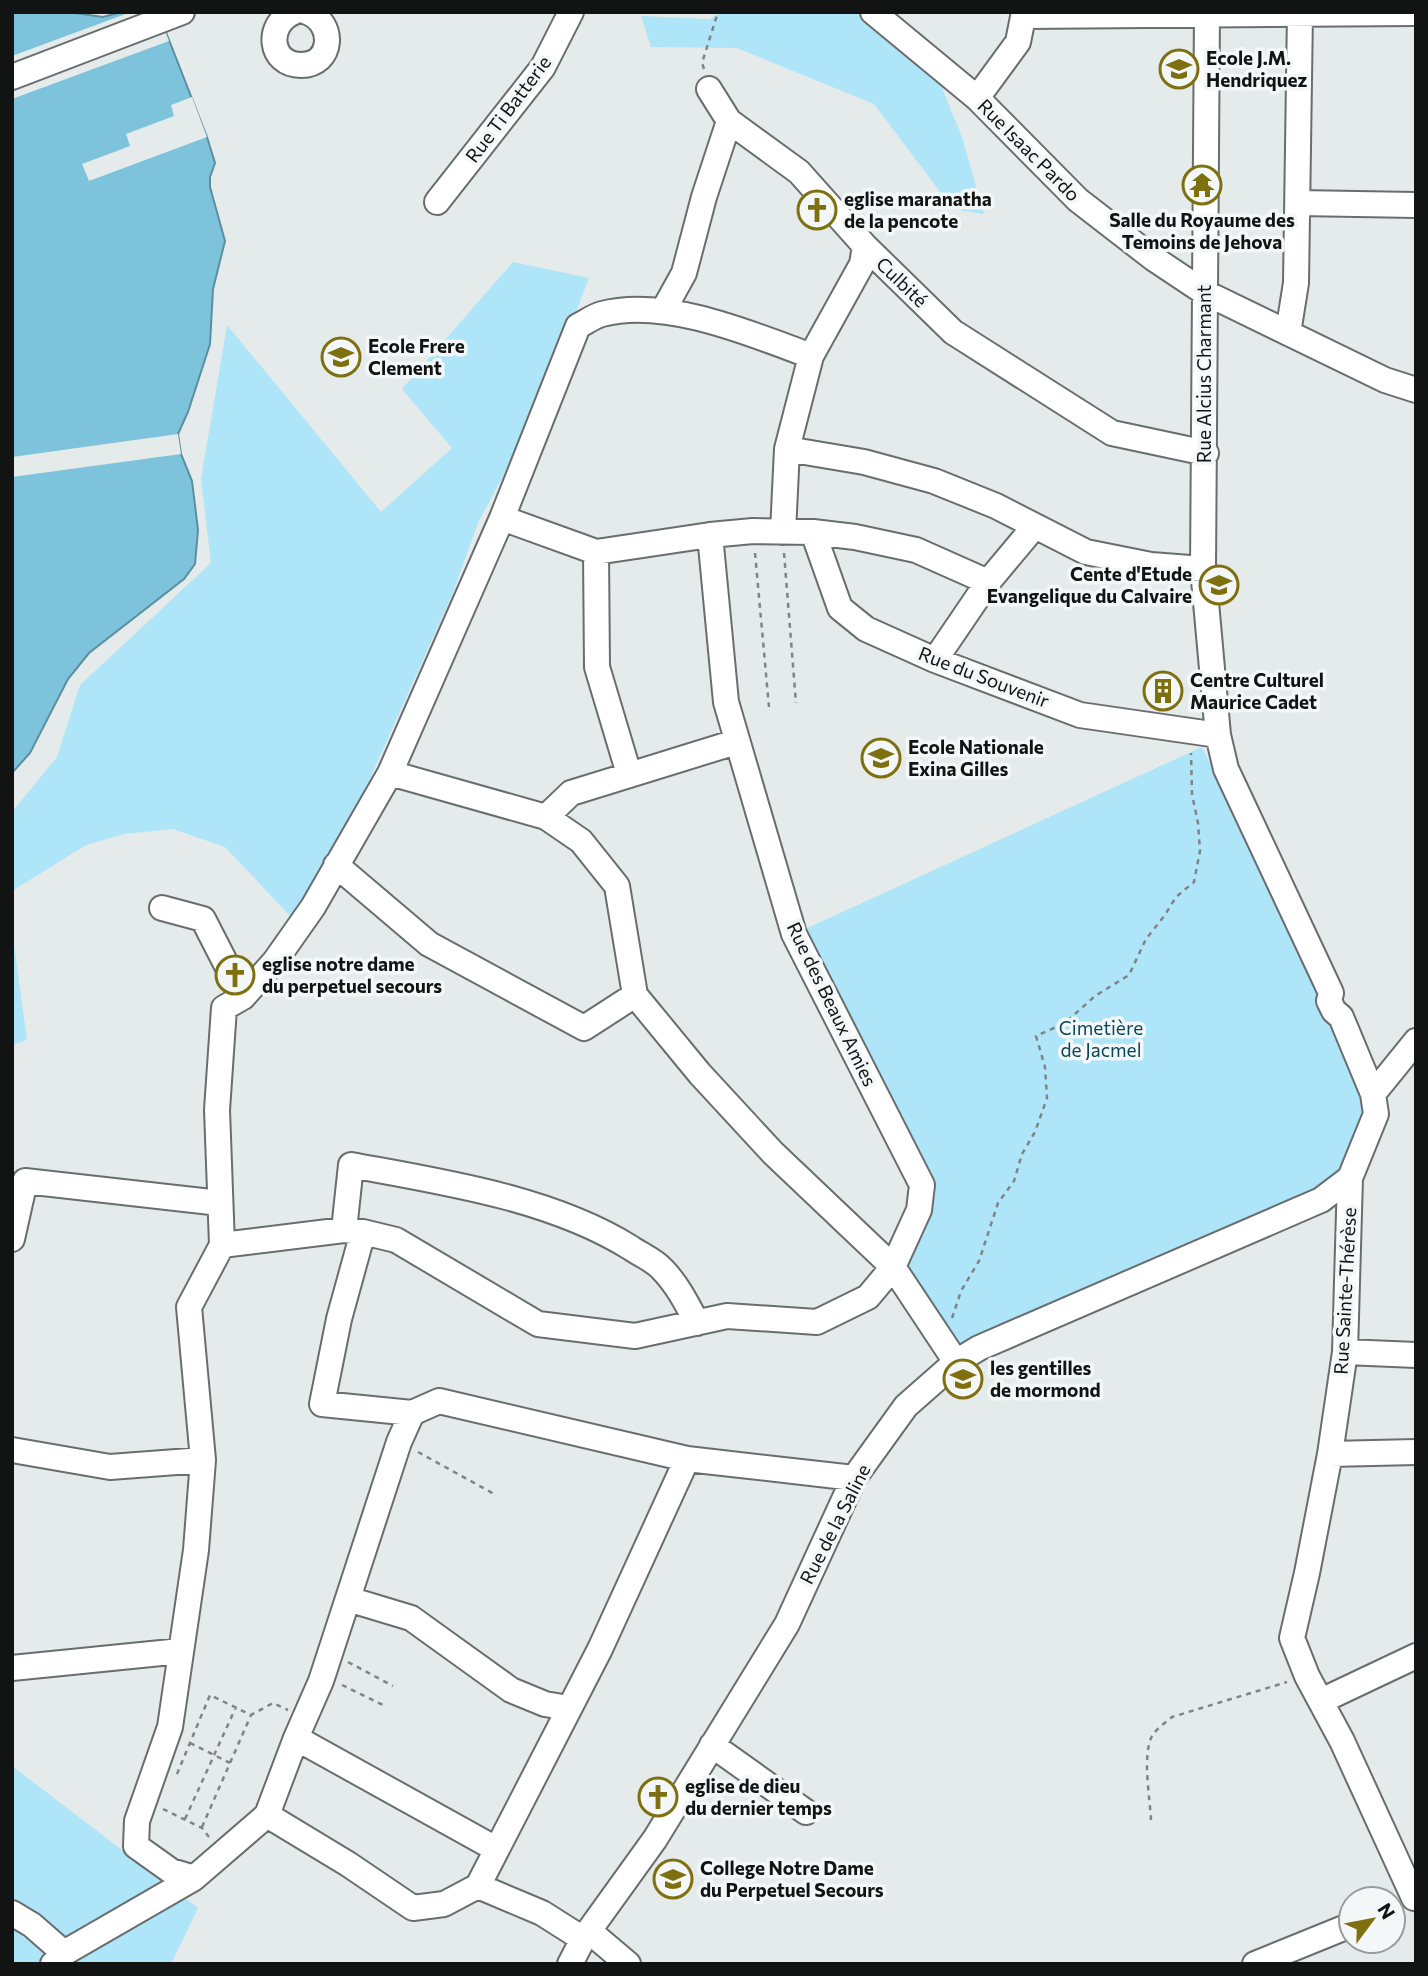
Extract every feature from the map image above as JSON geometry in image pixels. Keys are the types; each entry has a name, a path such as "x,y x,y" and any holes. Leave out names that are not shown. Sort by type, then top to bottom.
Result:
{"street":[{"path":"12,77 182,12"},
{"name":"Rue Ti Batterie","path":"437,202 544,67 571,12"},
{"name":"Rue Isaac Pardo","path":"873,12 977,98 1078,200 1153,258 1204,292 1385,380 1416,390"},
{"name":"Rue Alcius Charmant","path":"1207,13 1204,292 1206,453 1203,569 1208,734"},
{"path":"1288,333 1296,284 1300,13"},
{"path":"977,98 1018,42 1024,14 1416,13"},
{"path":"709,89 729,121 799,173 864,246"},
{"path":"663,311 684,273 704,197 729,121"},
{"path":"1298,203 1416,205"},
{"name":"Culbité","path":"783,532 787,449 811,356 862,264 864,246"},
{"name":"Culbité","path":"864,246 953,332 1112,433 1206,453"},
{"path":"194,1878 171,1871 136,1846 137,1821 170,1727 196,1550 203,1460 190,1307 222,1245 217,1110 224,1008 243,997 275,961 298,929 390,773 502,517 578,326 600,314 629,310 663,311 740,329 811,356"},
{"path":"787,449 864,462 934,481 996,506 1086,552 1151,565 1203,569"},
{"path":"502,517 596,552 753,531 813,532 855,537 916,550 988,582"},
{"path":"935,660 988,582 1034,527"},
{"name":"Rue du Souvenir","path":"813,532 840,608 866,629 935,660 1080,715 1208,734"},
{"name":"Rue des Beaux Amies","path":"353,1231 396,1240 538,1324 635,1336 727,1316 817,1322 868,1297 892,1267 919,1210 922,1185 794,934 726,702 710,535"},
{"path":"596,552 597,667 629,774"},
{"name":"Rue Sainte-Thérèse","path":"1208,734 1331,993 1329,1001 1341,1017 1373,1094 1376,1114 1350,1178 1345,1352 1330,1454 1292,1638 1408,1900"},
{"path":"546,817 571,793 736,742"},
{"path":"390,773 546,817 581,841 617,886 635,995 700,1074 773,1153 892,1267 950,1351"},
{"path":"336,865 429,944 584,1028 635,995"},
{"path":"162,908 204,919 243,997"},
{"path":"1373,1094 1416,1041"},
{"path":"696,1323 680,1292 661,1267 613,1237 536,1206 486,1191 351,1165 353,1231 322,1404 412,1413 439,1401 687,1460 854,1478"},
{"name":"Rue de la Saline","path":"570,1964 586,1935 654,1839 787,1623 854,1478 950,1351 979,1348 1321,1200 1350,1178"},
{"path":"12,1239 25,1181 220,1203"},
{"path":"222,1245 353,1231"},
{"path":"1345,1352 1416,1355"},
{"path":"12,1913 32,1925 58,1958 194,1878 267,1815 321,1681 399,1441 412,1413"},
{"path":"12,1450 110,1467 203,1460"},
{"path":"1330,1454 1416,1452"},
{"path":"267,1815 348,1864 413,1908 444,1904 478,1886 600,1649 687,1460"},
{"path":"348,1599 411,1618 511,1690 545,1704 568,1708"},
{"path":"12,1668 181,1651"},
{"path":"1321,1701 1416,1656"},
{"path":"300,1728 496,1849"},
{"path":"712,1745 806,1812"},
{"path":"478,1886 586,1935 628,1964"},
{"path":"1270,1961 1337,1931"}],"path":[{"path":"709,89 702,63 718,12"},
{"path":"753,531 769,707"},
{"path":"783,532 796,703"},
{"path":"950,1351 961,1291 979,1261 998,1203 1014,1181 1022,1154 1035,1132 1047,1098 1045,1067 1036,1036 1065,1023 1095,996 1129,975 1146,939 1166,915 1176,897 1194,882 1200,852 1190,769 1192,748 1208,734"},
{"path":"399,1441 496,1495"},
{"path":"330,1652 393,1686"},
{"path":"1151,1820 1148,1748 1153,1734 1161,1726 1172,1717 1307,1676"},
{"path":"321,1681 338,1684 383,1704"},
{"path":"176,1777 210,1695 251,1715"},
{"path":"202,1828 251,1715 273,1703 300,1728"},
{"path":"184,1820 236,1707"},
{"path":"190,1743 230,1763"},
{"path":"167,1799 162,1810 202,1828 222,1853"}],"green space":[{"path":"723,12 857,12 940,83 962,137 984,214 953,209 874,104 737,48 651,47 641,16 709,19"},
{"path":"513,262 589,278 538,410 478,523 452,595 342,841 293,919 225,847 173,829 124,834 86,845 12,891 12,812 57,757 80,685 211,563 201,479 227,325 381,512 452,448 402,389"},
{"name":"Cimetière de Jacmel","path":"1202,747 1319,989 1372,1111 1349,1160 1318,1193 955,1346 904,1266 936,1193 801,931"},
{"path":"12,930 27,1040 12,1045"},
{"path":"12,1766 198,1908 171,1964 12,1964"}],"shaded area":[{"path":"12,12 68,12 103,17 122,12 158,12 215,163 210,187 225,241 213,289 210,344 178,434 181,454 192,481 198,530 195,564 184,579 89,653 68,679 30,753 12,773"}],"pier":[{"path":"131,12 158,12 169,41 12,99 12,56"},
{"path":"192,97 207,137 89,181 82,164 130,146 126,134 174,116 171,105"},
{"path":"178,434 181,454 12,477 12,457"}],"place":[{"name":"Ecole J.M. Hendriquez","path":"1179,69"},
{"name":"Salle du Royaume des Temoins de Jehova","path":"1202,185"},
{"name":"eglise maranatha de la pencote","path":"817,210"},
{"name":"Ecole Frere Clement","path":"341,357"},
{"name":"Cente d'Etude Evangelique du Calvaire","path":"1219,585"},
{"name":"Centre Culturel Maurice Cadet","path":"1163,691"},
{"name":"Ecole Nationale Exina Gilles","path":"881,758"},
{"name":"eglise notre dame du perpetuel secours","path":"235,975"},
{"name":"les gentilles de mormond","path":"963,1379"},
{"name":"eglise de dieu du dernier temps","path":"658,1797"},
{"name":"College Notre Dame du Perpetuel Secours","path":"673,1879"}]}
